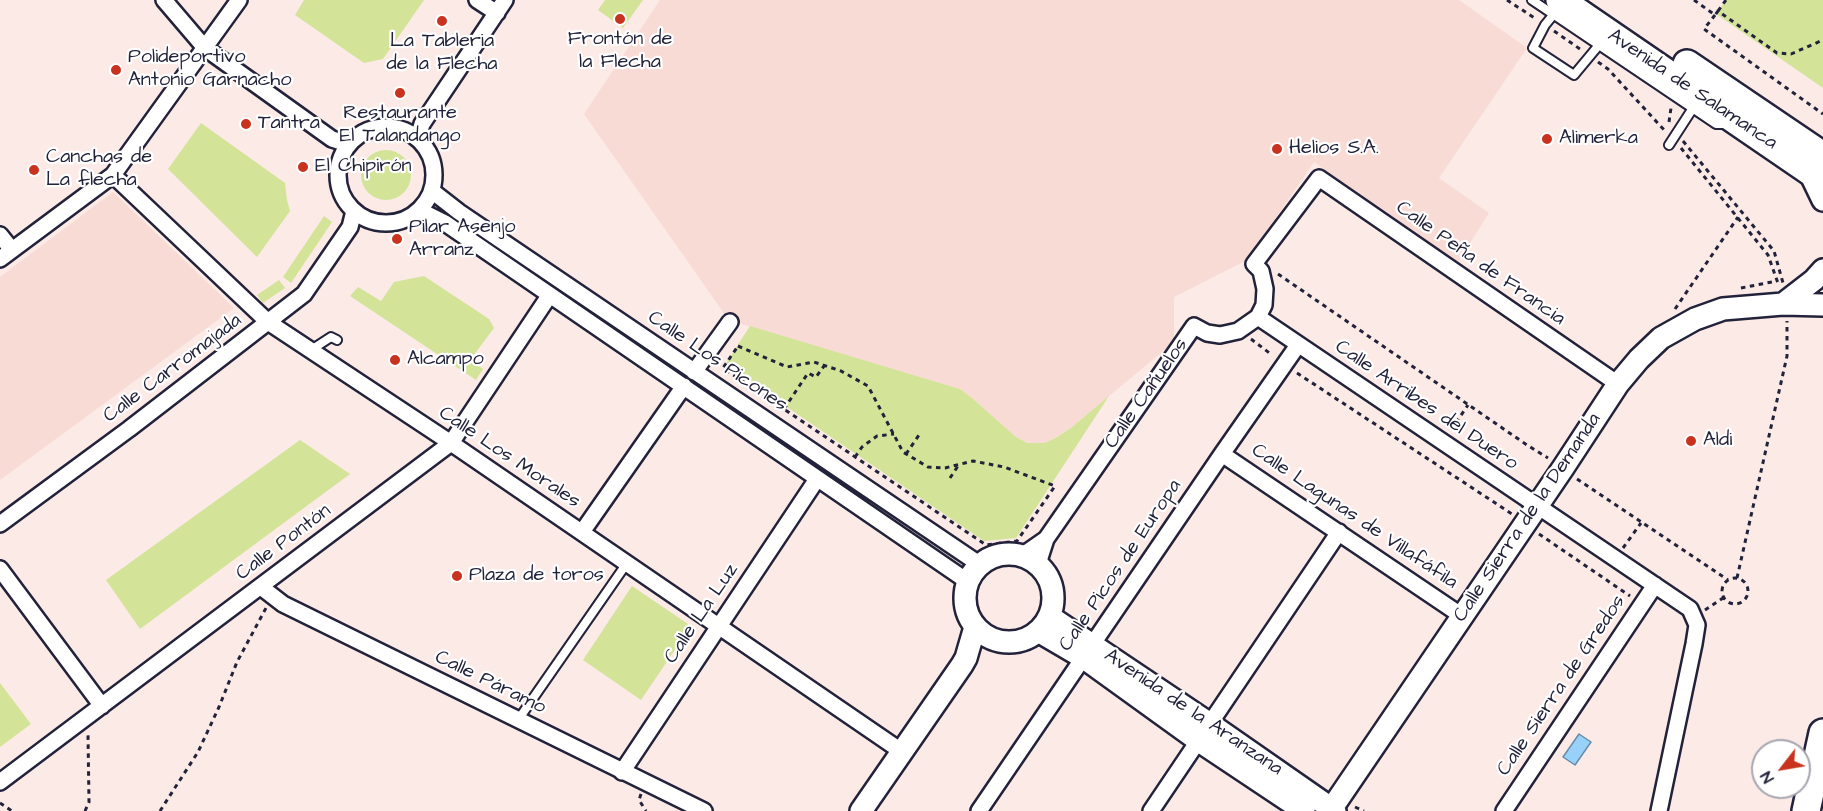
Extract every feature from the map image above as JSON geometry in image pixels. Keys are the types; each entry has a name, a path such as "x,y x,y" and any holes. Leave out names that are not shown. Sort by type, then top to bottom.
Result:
{"highway":[{"name":"Avenida de Salamanca","path":"1591,0 1781,128 1818,169"},
{"name":"Avenida de Salamanca","path":"1557,7 1745,127 1818,169"},
{"path":"1781,128 1823,135"},
{"path":"1806,811 1823,733"}],"street":[{"path":"164,0 205,48 345,149"},
{"path":"0,235 6,254 113,175 239,0"},
{"path":"416,131 501,6 477,0"},
{"path":"374,127 395,127 416,131 431,157 435,170 435,181 427,202 419,210 400,221 377,222 359,215 342,195 339,186 338,175 345,149 363,132 374,127"},
{"path":"1818,169 1823,200"},
{"name":"Calle Los Morales","path":"113,175 268,322 451,443 901,751"},
{"name":"Calle Peña de Francia","path":"1258,317 1264,305 1265,289 1261,271 1254,264 1319,178 1618,384"},
{"name":"Calle Los Picones","path":"432,191 459,212 694,372 973,573"},
{"name":"Calle Los Picones","path":"419,210 445,224 817,479 973,573"},
{"name":"Calle Carromajada","path":"0,524 129,429 304,294 359,215"},
{"path":"1785,310 1823,270"},
{"name":"Calle Pontón","path":"0,782 102,706 267,592 451,443 549,296"},
{"name":"Calle Sierra de la Demanda","path":"1332,810 1618,384 1639,359 1661,338 1695,319 1723,309 1785,310 1821,304"},
{"name":"Calle Arribes del Duero","path":"1258,317 1531,514 1615,558 1691,613"},
{"name":"Calle Cañuelos","path":"1030,560 1194,326 1206,333 1220,335 1238,331 1258,317"},
{"path":"694,372 730,322"},
{"name":"Calle Picos de Europa","path":"979,811 1298,345"},
{"path":"582,532 684,386"},
{"name":"Calle Lagunas de Villafáfila","path":"1222,454 1462,616"},
{"name":"Calle La Luz","path":"622,772 817,479"},
{"path":"1151,811 1339,532"},
{"path":"1003,553 1030,560 1049,579 1052,590 1053,601 1044,623 1021,641 1008,642 983,633 966,612 964,592 973,573 991,556 1003,553"},
{"path":"0,569 102,706"},
{"name":"Calle Sierra de Gredos","path":"1504,811 1655,585"},
{"name":"Calle Páramo","path":"267,592 282,604 704,811"},
{"path":"1659,811 1694,644 1697,625 1691,613"},
{"name":"Avenida de la Aranzana","path":"1044,623 1205,732 1332,810"},
{"path":"861,811 983,633"},
{"name":"Avenida de la Aranzana","path":"1205,732 1304,811"}],"lane":[{"path":"1532,0 1557,7 1599,45 1716,124 1745,127"},
{"path":"1557,7 1533,48 1574,75 1599,45"},
{"path":"1673,140 1693,108"},
{"path":"310,350 331,337 337,340"},
{"path":"518,720 627,563"}],"path":[{"path":"1507,0 1608,69 1673,140 1774,251 1780,281 1768,255 1673,140 1668,125 1672,109 1666,100"},
{"path":"1694,0 1777,53 1791,54 1823,40"},
{"path":"1726,0 1704,28 1823,114"},
{"path":"1671,315 1738,217"},
{"path":"1737,578 1787,356 1785,310"},
{"path":"738,346 787,367 814,362 824,366 841,371 868,386 903,452 928,467 945,468 973,461 1004,467 1055,486 1017,541 986,545 723,368 738,346"},
{"path":"784,409 808,373 816,377 824,366"},
{"path":"1450,432 1468,405"},
{"path":"855,457 862,447 877,436 894,434"},
{"path":"906,454 919,435"},
{"path":"950,478 959,465"},
{"path":"1563,468 1728,580 1737,578 1745,582 1748,595 1743,602 1734,604 1726,601 1722,590 1728,580"},
{"path":"1531,514 1642,604"},
{"path":"1615,558 1641,523"},
{"path":"160,811 198,752 267,592"},
{"path":"1691,613 1724,598"},
{"path":"85,811 89,802 88,716"},
{"path":"0,802 12,811"}],"shaded area":[{"path":"660,0 1459,0 1527,48 1439,178 1489,213 1458,262 1314,162 1247,260 1174,297 1174,342 1072,427 1046,443 1032,444 1016,437 960,389 738,323 726,316 584,114"},
{"path":"113,192 234,308 0,480 0,277"}],"green space":[{"path":"304,0 424,0 383,59 364,63 295,15"},
{"name":"Frontón de la Flecha","path":"605,0 643,0 623,28 598,10"},
{"path":"1726,0 1823,0 1823,88 1716,14"},
{"path":"201,123 285,183 290,211 257,257 168,169"},
{"path":"386,150 404,157 411,175 404,193 386,200 368,193 361,175 368,157"},
{"path":"324,216 332,222 291,283 283,277"},
{"path":"424,276 489,319 494,328 473,356 474,363 483,369 476,380 350,296 358,287 381,301 394,282"},
{"path":"279,280 285,288 263,303 257,295"},
{"path":"750,326 960,389 1016,437 1028,443 1045,443 1057,437 1109,396 1016,538 984,541 725,365"},
{"path":"300,440 350,474 140,629 106,580"},
{"path":"632,586 691,626 641,700 583,660"},
{"path":"0,683 31,724 0,747"}],"water":[{"path":"1579,734 1591,742 1575,765 1563,757"}],"place":[{"name":"Frontón de la Flecha","path":"620,19"},
{"name":"La Tableria de la Flecha","path":"442,21"},
{"name":"Polideportivo Antonio Garnacho","path":"116,70"},
{"name":"Restaurante El Talandango","path":"400,93"},
{"name":"Tantra","path":"246,124"},
{"name":"Alimerka","path":"1547,139"},
{"name":"Helios S.A.","path":"1277,149"},
{"name":"El Chipirón","path":"303,167"},
{"name":"Canchas de La flecha","path":"34,170"},
{"name":"Pilar Asenjo Arranz","path":"397,239"},
{"name":"Alcampo","path":"395,360"},
{"name":"Aldi","path":"1691,441"},
{"name":"Plaza de toros","path":"457,576"}]}
